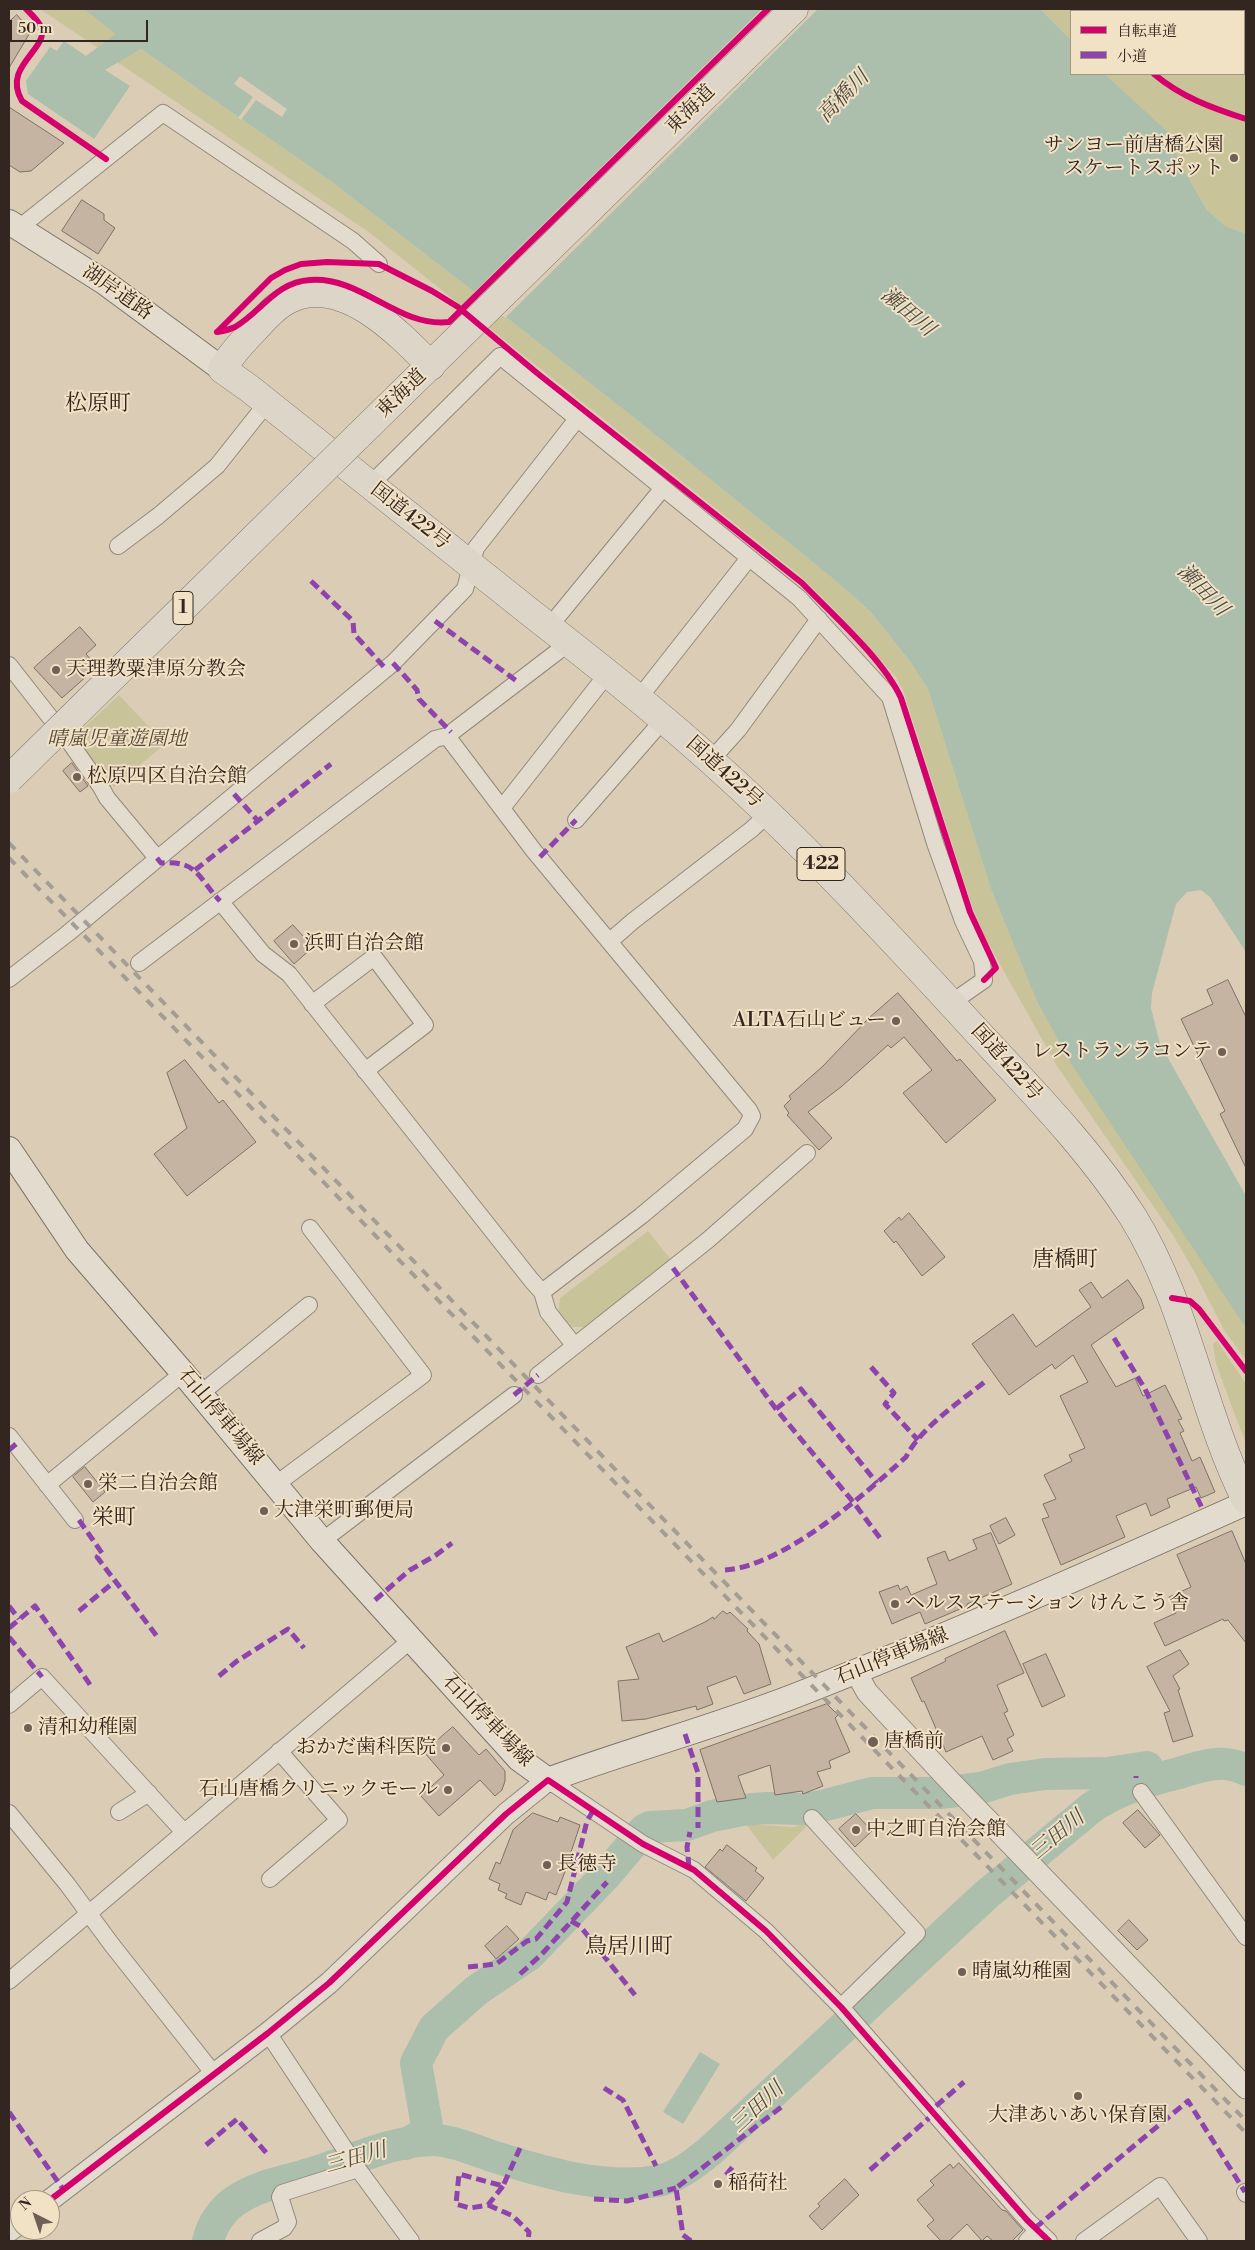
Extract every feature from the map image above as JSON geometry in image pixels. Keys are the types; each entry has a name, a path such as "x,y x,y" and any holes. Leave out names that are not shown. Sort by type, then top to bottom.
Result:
{"highway":[{"name":"東海道","path":"9,779 794,9"},
{"path":"222,369 236,347 271,312 287,300 304,294 324,293 343,298 375,314 411,345 431,366"},
{"name":"国道422号","path":"222,369 608,673 711,760 817,860 1069,1132 1101,1172 1136,1222 1160,1269 1230,1464 1246,1502"}],"main road":[{"name":"湖岸道路","path":"12,229 104,282 222,369"},
{"name":"石山停車場線","path":"9,1149 77,1250 183,1373 322,1541 519,1759 548,1780 800,1694 856,1672 973,1625 1246,1502"}],"street":[{"path":"12,229 164,113 353,241 379,264"},
{"path":"369,486 500,356 799,598 890,697 935,843 963,921 982,961 984,980 951,1003"},
{"path":"118,546 158,516 217,466 267,403"},
{"path":"9,979 67,934 393,663 464,589 476,548 577,419"},
{"path":"9,779 335,458"},
{"path":"139,963 435,739 447,736 557,652 558,634 663,488"},
{"path":"639,698 750,558"},
{"path":"711,760 738,730 819,620"},
{"path":"9,666 59,729 107,798 157,858"},
{"path":"502,808 608,673"},
{"path":"576,820 664,719"},
{"path":"447,736 534,851 610,941 752,1116 745,1129 641,1216 542,1292"},
{"path":"610,941 627,925 754,827 768,814"},
{"path":"220,901 263,954 289,974 542,1292 548,1312 574,1345"},
{"path":"312,1004 374,957 425,1025 365,1070"},
{"path":"538,1375 708,1240 807,1153"},
{"path":"275,1485 423,1375 310,1228"},
{"path":"200,1394 309,1305"},
{"path":"47,1485 183,1373"},
{"path":"322,1541 514,1395"},
{"path":"9,1436 75,1520"},
{"path":"9,1981 183,1831 412,1640"},
{"path":"856,1672 867,1692 948,1779 1243,2077"},
{"path":"9,1705 42,1677 183,1831"},
{"path":"270,1879 340,1820 279,1751"},
{"path":"60,2192 268,2033 329,1983 506,1814 548,1780 635,1839 694,1870 766,1931 860,2029 1027,2220 1038,2238"},
{"path":"1141,1792 1246,1937"},
{"path":"118,1812 149,1793"},
{"path":"9,1813 214,2074"},
{"path":"812,1818 917,1933 843,2010"},
{"path":"268,2033 354,2162 411,2241"},
{"path":"260,2241 284,2228 288,2222 280,2197 282,2193 354,2162"},
{"path":"1084,2241 1160,2186 1198,2241"}],"green space":[{"path":"40,9 84,9 117,34 98,48"},
{"path":"1040,9 1212,10 1070,10 1070,39"},
{"path":"141,49 332,182 642,424 836,581 870,611 909,660 928,689 990,886 1246,1328 1246,1360 1224,1330 1173,1235 1057,1066 983,934 971,903 903,690 896,677 837,612 798,574 370,233 117,62"},
{"path":"1245,50 1246,234 1225,226 1207,210 1180,164 1168,132 1106,75 1245,75"},
{"name":"晴嵐児童遊園地","path":"119,695 165,744 114,787 74,737"},
{"path":"648,1231 672,1261 660,1267 586,1327 569,1327 558,1314 560,1298"},
{"path":"1217,1341 1246,1384 1246,1444 1216,1364 1213,1344"},
{"path":"804,1823 807,1826 773,1860 746,1824 794,1827"}],"water":[{"path":"84,9 1040,9 1070,39 1070,75 1106,75 1168,132 1180,164 1207,210 1225,226 1246,234 1246,952 1210,897 1201,890 1187,892 1176,904 1152,993 1151,1008 1160,1044 1246,1196 1246,1328 1072,1065 1037,1001 990,886 928,689 909,660 870,611 836,581 642,424 332,182 141,49 105,70 130,86 94,139 28,94 26,81 50,47 57,51 64,41 86,56 116,34"},
{"path":"700,2052 720,2064 683,2124 663,2112"}],"pier":[{"path":"762,9 818,9 505,318 473,293"},
{"path":"240,76 287,109 282,117 256,100 241,120 238,118 253,97 234,84"}],"building":[{"path":"17,15 31,31 9,68 9,22"},
{"path":"9,107 64,143 31,171 20,172 9,165"},
{"path":"82,200 104,214 104,220 115,228 98,254 62,231"},
{"path":"80,627 96,645 86,654 97,667 62,698 34,668"},
{"name":"松原四区自治会館","path":"72,763 88,786 80,792 63,771"},
{"name":"浜町自治会館","path":"293,925 313,947 294,964 274,941"},
{"name":"レストランラコンテ","path":"1228,980 1246,1017 1246,1168 1220,1114 1225,1111 1181,1019 1213,1004 1207,990"},
{"path":"898,993 957,1061 960,1059 996,1100 946,1143 903,1093 932,1070 904,1037 891,1048 888,1045 841,1087 808,1112 832,1138 819,1150 787,1115 789,1113 784,1106 791,1099 789,1096 822,1067 869,1018"},
{"path":"185,1060 219,1103 223,1100 256,1142 187,1196 154,1154 187,1128 167,1073"},
{"path":"909,1213 945,1257 922,1276 896,1241 894,1243 884,1231 899,1217 901,1220"},
{"path":"1128,1280 1141,1299 1144,1308 1091,1345 1116,1387 1135,1378 1143,1396 1165,1385 1182,1419 1178,1420 1184,1431 1180,1433 1192,1461 1200,1457 1215,1492 1201,1498 1196,1487 1167,1499 1170,1507 1151,1516 1146,1503 1116,1516 1125,1537 1061,1565 1042,1519 1049,1517 1043,1504 1056,1499 1044,1475 1072,1461 1069,1455 1085,1448 1060,1396 1088,1382 1073,1355 1055,1369 1052,1364 1009,1395 972,1344 1013,1314 1036,1347 1091,1307 1079,1290 1091,1282 1102,1298"},
{"name":"栄二自治会館","path":"85,1467 105,1492 93,1502 73,1477"},
{"path":"1006,1518 1015,1535 999,1544 990,1526"},
{"path":"1232,1531 1246,1564 1246,1643 1228,1620 1224,1621 1223,1619 1165,1646 1154,1623 1176,1613 1169,1597 1191,1587 1177,1555"},
{"path":"991,1533 1012,1584 925,1624 920,1612 892,1624 879,1592 898,1585 900,1590 907,1586 911,1595 937,1584 927,1558 945,1551 949,1561 977,1549 973,1540"},
{"path":"723,1611 727,1614 730,1612 748,1629 747,1631 759,1644 771,1684 744,1694 736,1676 707,1687 713,1704 697,1710 696,1706 646,1719 622,1721 618,1681 639,1679 626,1647 659,1633 663,1642 713,1617 714,1619"},
{"path":"1005,1631 1024,1673 997,1685 1008,1711 1004,1713 1014,1735 1007,1739 1013,1751 993,1760 982,1736 946,1752 924,1701 922,1702 911,1678 946,1661 945,1659"},
{"path":"1180,1650 1189,1664 1173,1676 1180,1689 1178,1690 1193,1736 1173,1742 1164,1713 1170,1711 1147,1667"},
{"path":"1046,1654 1065,1696 1042,1707 1023,1664"},
{"path":"827,1704 838,1715 835,1718 850,1752 829,1761 831,1768 817,1772 823,1786 803,1794 802,1791 775,1795 770,1765 738,1776 746,1798 717,1802 700,1750"},
{"path":"453,1727 479,1755 486,1749 505,1771 505,1781 502,1790 495,1796 480,1780 439,1816 421,1796 444,1775 424,1752"},
{"path":"1138,1810 1160,1835 1145,1848 1123,1823"},
{"path":"533,1813 558,1822 560,1817 580,1825 571,1856 556,1895 549,1892 546,1900 526,1892 521,1905 505,1898 507,1894 498,1890 500,1884 489,1879 496,1862 500,1864 513,1830"},
{"name":"中之町自治会館","path":"856,1814 872,1831 855,1847 839,1829"},
{"path":"727,1845 757,1868 755,1871 764,1878 746,1901 705,1867 720,1849 722,1851"},
{"path":"1129,1920 1148,1940 1137,1950 1118,1931"},
{"path":"507,1926 519,1939 496,1959 485,1946"},
{"path":"959,2163 1023,2230 1012,2241 993,2241 987,2236 982,2241 967,2224 949,2241 941,2241 927,2226 934,2220 917,2200 934,2185 930,2181 950,2164 953,2168"},
{"path":"845,2179 859,2195 822,2230 809,2216 820,2206 818,2204"}],"waterway":[{"name":"三田川","path":"208,2241 215,2223 223,2212 246,2195 369,2153 417,2141 441,2140 534,2169 596,2182 638,2183 658,2181 672,2176 686,2169 710,2151 986,1895 1091,1808 1101,1801 1133,1786 1198,1767 1225,1764 1246,1770"},
{"path":"406,2144 425,2133 427,2126 416,2063 434,2028 477,1990 529,1955 606,1875 644,1830 650,1827 687,1825 712,1816 742,1810 767,1808 803,1809 822,1806 872,1793 940,1793 981,1788 1010,1779 1045,1774 1108,1773 1147,1767"}],"railway":[{"path":"9,843 1246,2121"},
{"path":"9,858 1246,2133"}],"marked path":[{"path":"311,581 353,621 354,634 386,669"},
{"path":"435,621 518,682"},
{"path":"393,663 417,690 419,699 451,732"},
{"path":"195,870 331,764"},
{"path":"234,794 258,821"},
{"path":"540,857 576,820"},
{"path":"157,858 161,863 183,864 196,872 220,901"},
{"path":"673,1268 776,1409 854,1503 880,1538"},
{"path":"1114,1338 1145,1389 1202,1508"},
{"path":"871,1367 894,1393 885,1404 918,1440"},
{"path":"514,1395 538,1375"},
{"path":"725,1570 748,1566 772,1556 797,1543 822,1526 889,1473 906,1457 921,1435 931,1425 987,1380"},
{"path":"776,1409 801,1389 877,1483"},
{"path":"9,1450 16,1444"},
{"path":"79,1520 102,1553 97,1557 159,1639"},
{"path":"375,1600 410,1570 452,1543"},
{"path":"79,1611 114,1582"},
{"path":"9,1606 19,1619"},
{"path":"9,1628 35,1606 91,1686"},
{"path":"219,1676 237,1661 288,1629 304,1648"},
{"path":"9,1637 42,1677"},
{"path":"685,1734 698,1773 698,1828"},
{"path":"468,1967 496,1964 527,1941 536,1939 567,1902 587,1821 593,1811"},
{"path":"689,1867 687,1847 690,1832"},
{"path":"520,1974 541,1955 607,1882"},
{"path":"571,1921 580,1926 635,1995"},
{"path":"936,2106 964,2082"},
{"path":"604,2088 623,2100 656,2166"},
{"path":"1035,2228 1188,2101 1245,2192"},
{"path":"691,2241 683,2235 676,2188 784,2105"},
{"path":"9,2112 63,2189"},
{"path":"870,2170 929,2118"},
{"path":"206,2145 237,2119 269,2156"},
{"path":"503,2186 488,2205 470,2208 456,2204 459,2174 503,2186 520,2148"},
{"path":"726,2175 734,2165"},
{"path":"594,2199 627,2201 676,2188"},
{"path":"488,2205 513,2216 529,2232 528,2241"}],"cycle path":[{"path":"26,9 40,24 42,35 39,43 21,68 17,78 17,89 22,101 106,159"},
{"path":"217,332 235,327 270,298 288,286 310,280 329,281 346,286 413,317 431,322 449,322 768,9"},
{"path":"1155,75 1186,95 1209,106 1246,119"},
{"path":"217,332 271,278 285,270 301,264 327,262 379,264 432,291 458,307 537,373 802,583 870,653 893,683 901,698 970,912 996,968 984,980"},
{"path":"1172,1298 1190,1301 1199,1309 1246,1371"},
{"path":"60,2192 268,2033 329,1983 506,1814 548,1780 643,1844 694,1870 766,1931 841,2007 1027,2220 1049,2241"}],"place":[{"name":"サンヨー前唐橋公園 スケートスポット","path":"1234,158"},
{"name":"天理教粟津原分教会","path":"56,670"},
{"name":"松原四区自治会館","path":"77,777"},
{"name":"浜町自治会館","path":"294,944"},
{"name":"ALTA石山ビュー","path":"896,1021"},
{"name":"レストランラコンテ","path":"1222,1052"},
{"name":"栄二自治会館","path":"88,1484"},
{"name":"大津栄町郵便局","path":"264,1511"},
{"name":"ヘルスステーション けんこう舎","path":"895,1604"},
{"name":"清和幼稚園","path":"28,1728"},
{"name":"唐橋前","path":"873,1742"},
{"name":"おかだ歯科医院","path":"446,1748"},
{"name":"石山唐橋クリニックモール","path":"448,1790"},
{"name":"中之町自治会館","path":"856,1830"},
{"name":"長徳寺","path":"547,1865"},
{"name":"晴嵐幼稚園","path":"962,1972"},
{"name":"大津あいあい保育園","path":"1078,2096"},
{"name":"稲荷社","path":"718,2184"}],"district":[{"name":"松原町","path":"98,405"},
{"name":"唐橋町","path":"1065,1261"},
{"name":"栄町","path":"114,1519"},
{"name":"鳥居川町","path":"629,1948"}],"water label":[{"name":"高橋川","path":"844,97"},
{"name":"瀬田川","path":"907,313"},
{"name":"瀬田川","path":"1202,591"}]}
